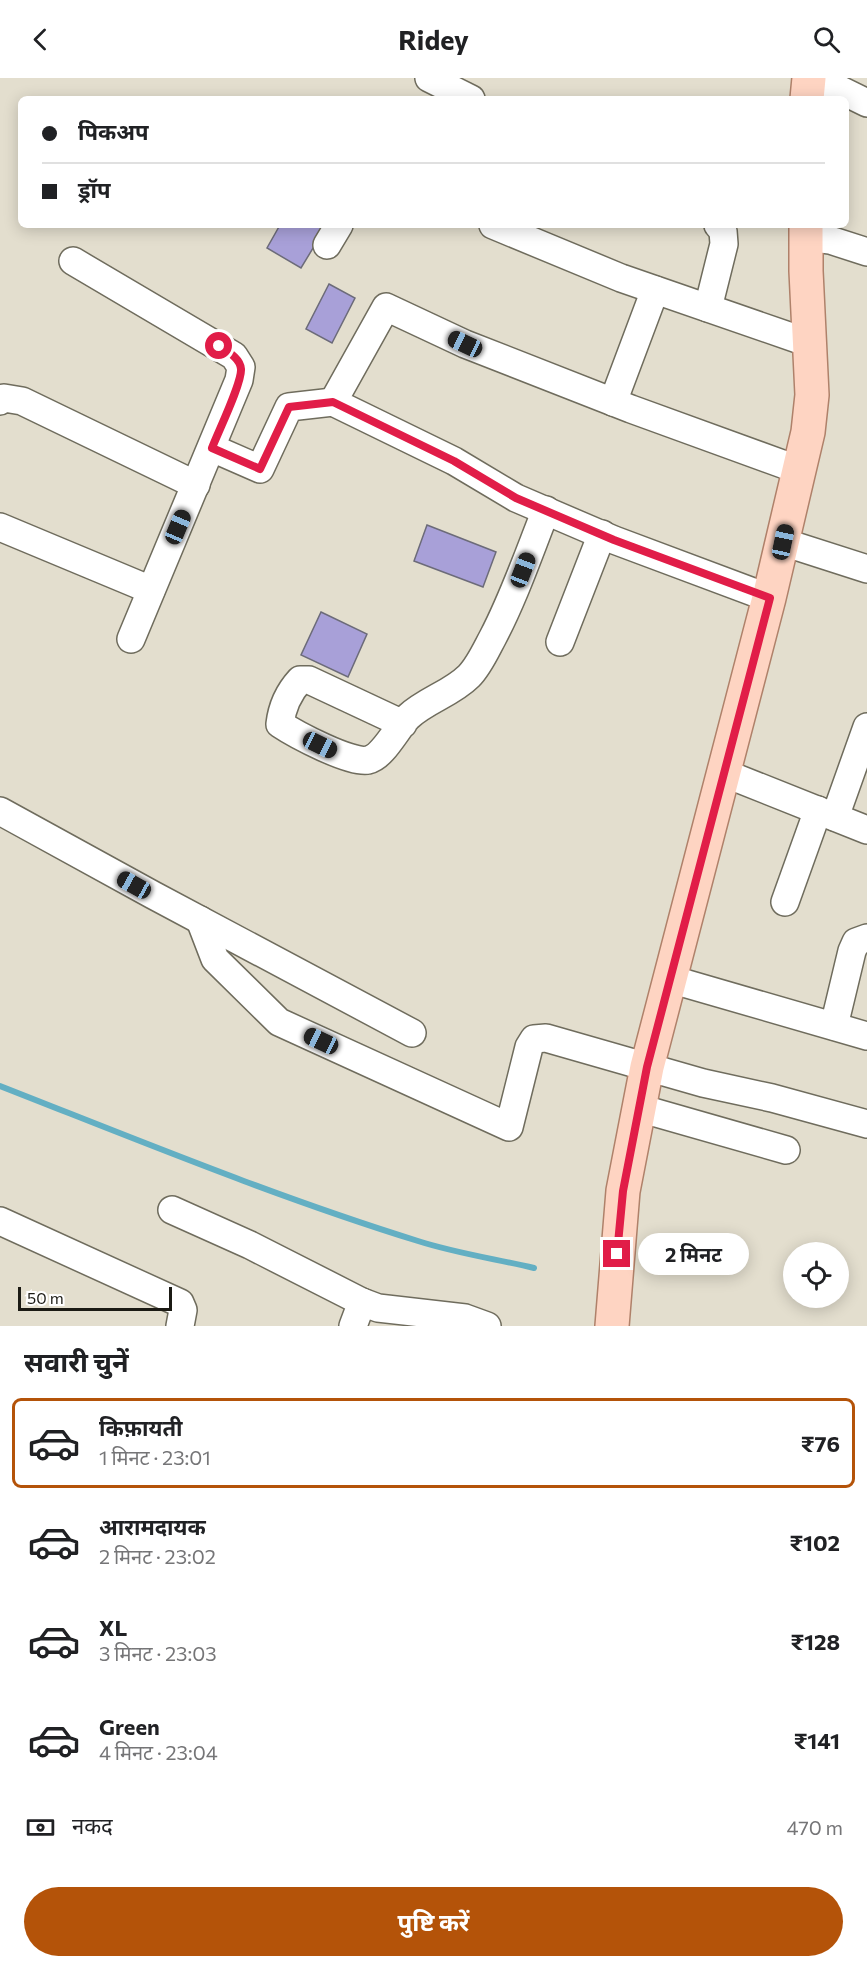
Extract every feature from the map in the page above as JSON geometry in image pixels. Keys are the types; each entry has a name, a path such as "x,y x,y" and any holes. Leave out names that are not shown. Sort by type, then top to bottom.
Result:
{"main road":[{"path":"807,96 809,78"},
{"path":"612,1326 623,1191 647,1067 770,598 808,432 812,395 806,231"}],"street":[{"path":"429,78 465,96"},
{"path":"816,78 867,103"},
{"path":"500,228 574,260 809,343"},
{"path":"708,308 724,244 723,231 720,228"},
{"path":"806,231 867,252"},
{"path":"73,261 234,356 241,367 239,380 212,448 131,639"},
{"path":"613,402 655,290"},
{"path":"333,402 386,308 465,344 613,402 799,470"},
{"path":"0,401 4,398 22,401 196,485"},
{"path":"212,448 260,469 289,407 333,402 454,461 516,498 602,534 770,598"},
{"path":"403,724 421,707 457,688 471,674 508,609 546,510"},
{"path":"0,527 151,590"},
{"path":"560,642 602,534"},
{"path":"783,542 867,569"},
{"path":"785,902 867,727"},
{"path":"724,773 867,830"},
{"path":"0,811 412,1033"},
{"path":"200,920 216,959 279,1022 509,1127 529,1047 534,1039 546,1038 703,1083 772,1098 867,1124"},
{"path":"834,1026 852,951 856,942 867,938"},
{"path":"670,979 867,1035"},
{"path":"639,1108 786,1150"},
{"path":"172,1210 250,1245 357,1314 378,1308 465,1318 487,1326"},
{"path":"0,1221 180,1303 183,1310 180,1326"}],"building":[{"path":"278,228 325,228 301,268 267,248"},
{"path":"329,284 355,298 332,343 306,329"},
{"path":"427,525 496,552 483,587 414,561"},
{"path":"321,612 367,634 348,677 301,655"}],"waterway":[{"path":"0,1086 312,1206 446,1249 534,1268"}],"route":[{"path":"219,346 234,356 241,367 239,380 212,448 260,469 289,407 333,402 454,461 516,498 614,540 770,598 647,1067 623,1191 617,1254"}]}
